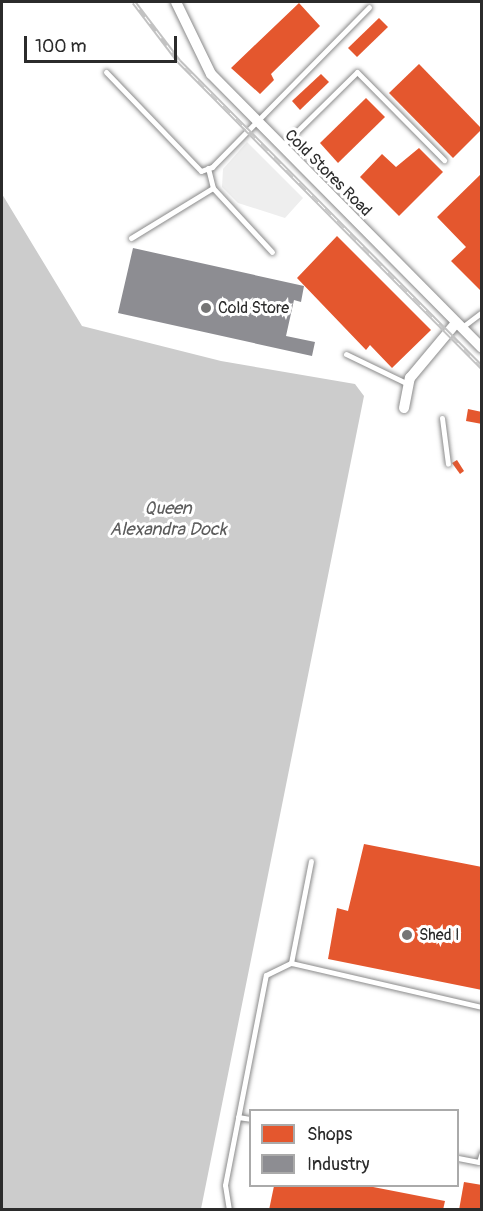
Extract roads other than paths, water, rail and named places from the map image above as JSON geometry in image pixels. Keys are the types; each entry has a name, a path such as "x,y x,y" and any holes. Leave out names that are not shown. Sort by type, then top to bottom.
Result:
{"street":[{"name":"Cold Stores Road","path":"176,2 211,74 256,123 482,348"},
{"path":"404,408 408,384 459,325"}],"lane":[{"path":"106,72 201,171 208,168 256,123 369,8"},
{"path":"281,147 357,72 444,160"},
{"path":"208,168 213,188 272,252"},
{"path":"131,238 213,188"},
{"path":"459,325 482,312"},
{"path":"346,354 408,384"},
{"path":"442,418 448,464"},
{"path":"291,963 311,861"},
{"path":"229,1209 225,1185 266,975 291,963 482,1006"},
{"path":"238,1117 249,1119"},
{"path":"459,1158 479,1162 482,1152"}],"water":[{"name":"Queen Alexandra Dock","path":"2,194 82,326 221,361 355,384 364,396 201,1209 2,1209"}],"railway":[{"path":"134,2 179,61 482,367"}],"place":[{"name":"Cold Store","path":"206,308"},
{"name":"Shed I","path":"407,935"}]}
